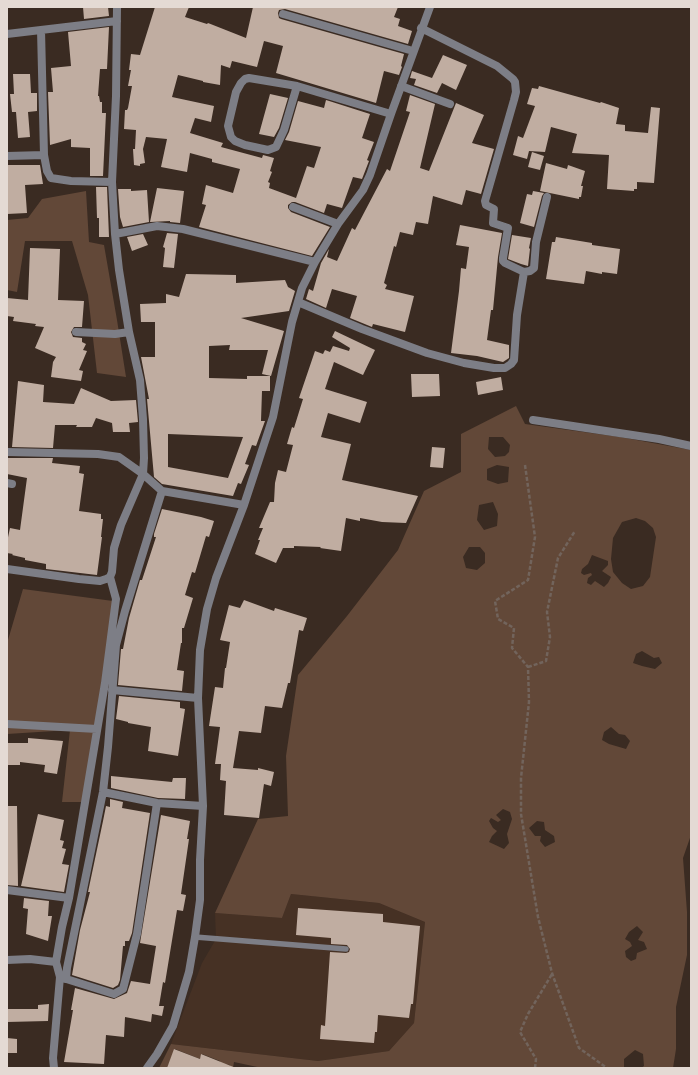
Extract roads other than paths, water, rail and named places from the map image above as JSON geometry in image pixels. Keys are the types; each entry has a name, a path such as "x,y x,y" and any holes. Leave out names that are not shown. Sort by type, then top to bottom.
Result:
{"street":[{"path":"117,7 112,182 115,234 129,332 140,380 144,458 143,474 121,525 114,548 112,572 110,577 116,599 105,683 69,898 56,962 63,978 114,994 124,987 137,934 157,803"},
{"path":"147,1068 173,1026 189,972 200,900 200,860 204,806 198,698 200,650 207,609 216,578 244,505 273,417 292,322 302,288 315,262 338,224 363,190 370,175 390,114 430,7"},
{"path":"283,14 413,51"},
{"path":"7,34 117,21"},
{"path":"421,28 497,66 515,82 516,92 485,203 494,209 493,223 508,228 502,258 503,261 524,272 530,272 534,268 536,242 547,197"},
{"path":"41,30 44,155 48,175 51,178 71,181 112,182"},
{"path":"297,86 284,130 276,147 268,150 246,145 236,141 231,136 228,126 230,116 236,92 245,79 253,78 297,86 390,114"},
{"path":"401,86 450,104"},
{"path":"7,156 44,155"},
{"path":"293,207 338,224"},
{"path":"115,234 157,226 183,230 315,262"},
{"path":"298,302 362,329 427,353 494,368 505,368 514,360 516,315 524,272"},
{"path":"76,332 115,334 129,332"},
{"path":"533,420 659,439 691,446"},
{"path":"7,452 98,454 119,457 143,474 162,491 244,505"},
{"path":"54,1068 53,1058 63,978 67,968 103,792 116,646 162,491"},
{"path":"7,569 100,581 110,577"},
{"path":"112,690 198,698"},
{"path":"7,724 97,729"},
{"path":"103,792 157,803 204,806"},
{"path":"7,890 69,898"},
{"path":"7,960 30,959 56,962"}],"lane":[{"path":"195,937 346,948"}]}
